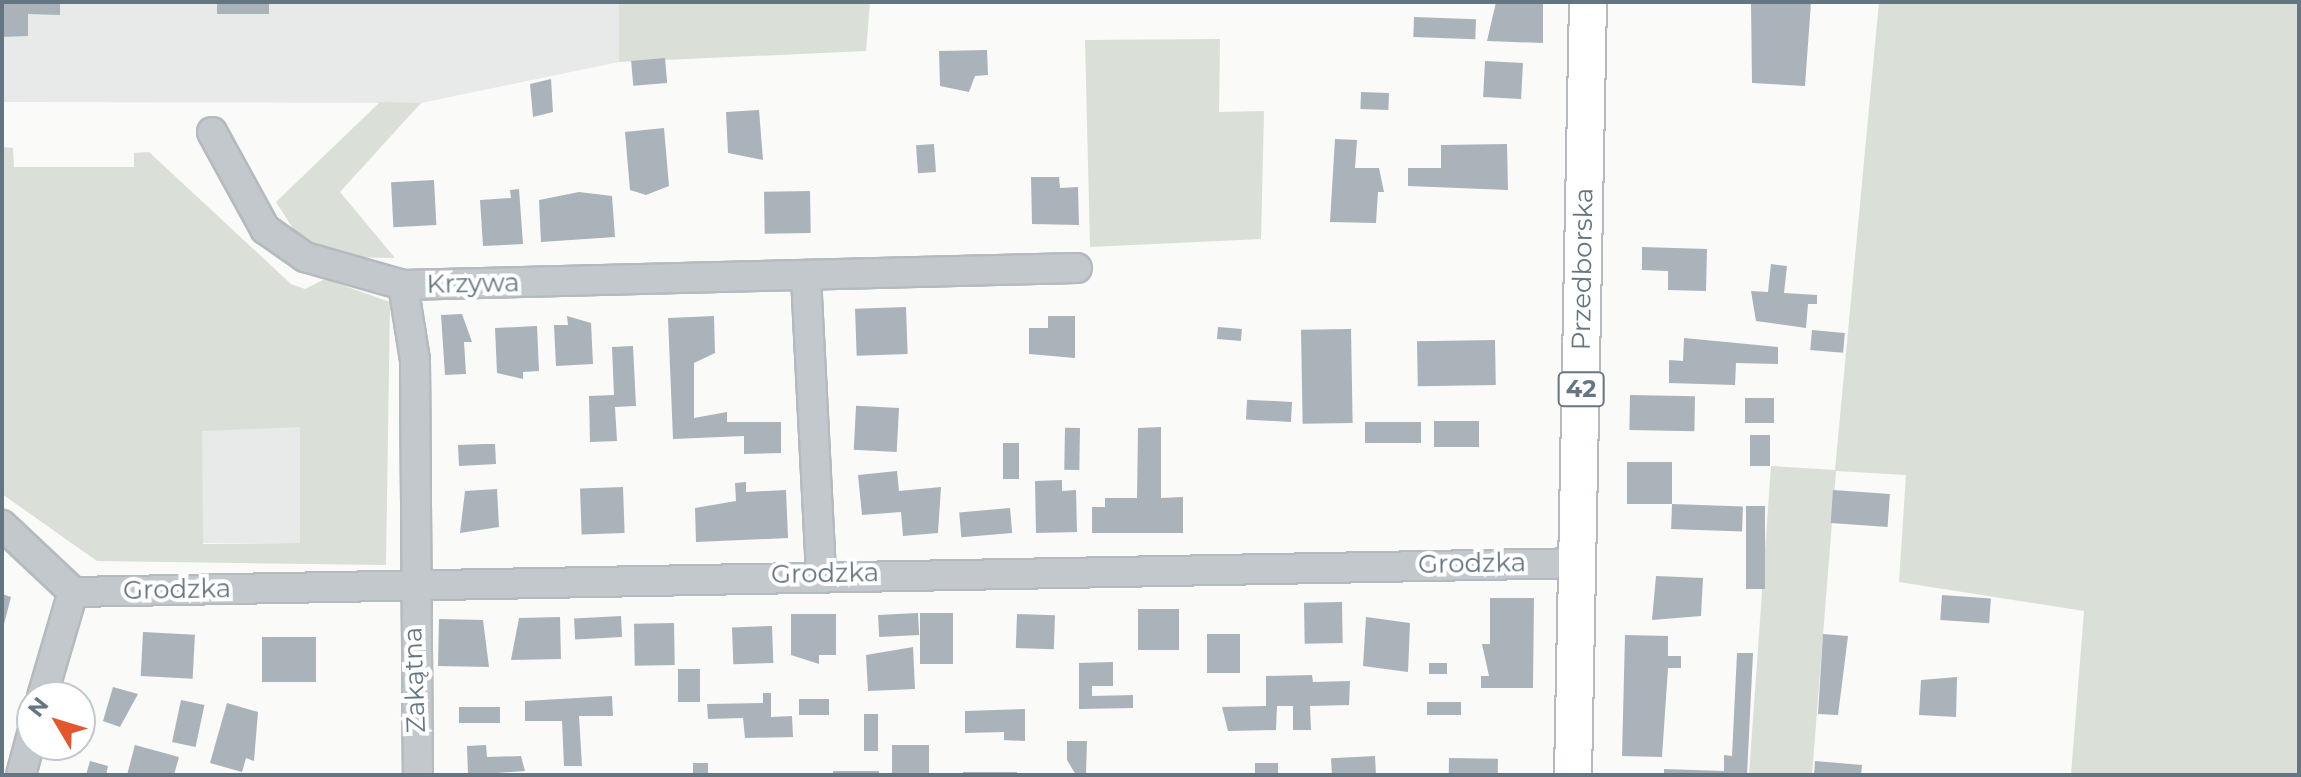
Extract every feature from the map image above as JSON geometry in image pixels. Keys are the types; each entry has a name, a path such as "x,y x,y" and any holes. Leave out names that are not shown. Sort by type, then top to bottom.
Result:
{"main road":[{"name":"Przedborska","path":"1573,775 1588,2"}],"street":[{"name":"Krzywa","path":"212,132 265,229 305,257 403,285 1077,268"},
{"path":"806,277 821,574"},
{"name":"Zakątna","path":"403,285 415,360 412,585 418,775"},
{"path":"2,525 73,592 47,681"},
{"name":"Grodzka","path":"73,592 821,574 1577,563"}],"shaded area":[{"path":"2,2 619,2 619,62 421,103 2,102"},
{"path":"619,2 870,2 866,51 619,62"},
{"path":"1879,2 2299,2 2299,775 2071,775 2084,611 1899,582 1906,475 1836,471 1812,775 1749,775 1771,466 1835,470"},
{"path":"1220,39 1219,112 1264,111 1261,239 1090,247 1085,40"},
{"path":"380,102 421,103 340,192 395,258 342,257 301,241 276,202"},
{"path":"2,147 13,148 14,167 134,167 134,153 149,152 291,284 305,289 325,279 390,302 386,565 97,561 2,494","holes":["300,427 300,543 203,544 202,431"]},
{"path":"202,426 300,426 300,543 202,543"}],"building":[{"path":"2,2 60,2 60,15 28,14 28,36 2,37"},
{"path":"217,2 269,2 269,14 217,14"},
{"path":"1496,2 1543,2 1543,43 1487,41"},
{"path":"1751,2 1811,2 1805,86 1752,83"},
{"path":"1414,17 1476,19 1475,39 1413,37"},
{"path":"987,50 988,75 975,76 969,92 940,86 939,51"},
{"path":"665,58 667,83 633,86 631,61"},
{"path":"1485,61 1523,63 1521,99 1483,97"},
{"path":"551,79 553,112 533,117 530,84"},
{"path":"1361,92 1389,93 1388,110 1360,109"},
{"path":"759,110 763,160 728,153 726,112"},
{"path":"664,128 669,186 646,195 630,190 625,132"},
{"path":"1335,139 1357,140 1355,168 1379,168 1384,192 1378,192 1376,223 1330,222"},
{"path":"934,144 936,172 918,173 916,145"},
{"path":"1507,144 1508,190 1408,186 1408,168 1441,168 1441,145"},
{"path":"1031,177 1059,177 1060,188 1078,187 1079,225 1032,224"},
{"path":"434,180 436,225 393,227 391,182"},
{"path":"519,189 523,244 483,246 480,200 511,198 510,190"},
{"path":"810,191 811,233 765,234 764,192"},
{"path":"579,192 612,196 615,237 541,242 539,200"},
{"path":"1642,247 1707,249 1706,291 1668,290 1668,271 1642,270"},
{"path":"1771,264 1787,266 1784,293 1817,295 1817,304 1808,304 1806,328 1756,321 1751,291 1768,292"},
{"path":"906,307 908,354 857,356 855,309"},
{"path":"462,314 472,342 464,342 466,374 445,375 441,315"},
{"path":"567,316 591,323 593,364 556,366 554,325 568,325"},
{"path":"714,316 715,353 694,363 694,418 727,412 727,422 781,422 781,453 744,454 744,436 673,439 668,318"},
{"path":"1048,316 1075,316 1075,358 1029,354 1029,328 1048,328"},
{"path":"537,326 539,371 523,372 523,379 497,373 495,328"},
{"path":"1218,327 1242,329 1241,341 1217,339"},
{"path":"1351,329 1353,423 1303,424 1301,330"},
{"path":"1812,330 1845,333 1843,353 1810,350"},
{"path":"1684,338 1778,347 1778,364 1736,363 1735,385 1669,383 1669,360 1683,361"},
{"path":"1495,340 1496,385 1418,386 1417,341"},
{"path":"633,346 636,406 615,407 617,441 590,442 589,396 614,395 612,347"},
{"path":"1630,395 1695,396 1694,431 1629,430"},
{"path":"1745,398 1774,398 1774,423 1745,423"},
{"path":"1247,400 1292,402 1291,422 1246,420"},
{"path":"856,406 899,408 897,452 854,450"},
{"path":"1434,421 1479,421 1479,447 1434,447"},
{"path":"1365,422 1421,422 1421,443 1365,443"},
{"path":"1161,427 1161,498 1183,497 1183,533 1092,533 1092,507 1105,507 1105,498 1137,498 1138,428"},
{"path":"1065,428 1080,428 1079,470 1064,470"},
{"path":"1750,435 1770,435 1770,466 1750,466"},
{"path":"1003,443 1019,443 1019,479 1003,479"},
{"path":"495,444 496,464 459,466 458,445"},
{"path":"1627,462 1672,462 1672,504 1627,504"},
{"path":"897,471 899,491 941,487 938,533 903,536 901,512 862,515 858,475"},
{"path":"1062,480 1062,491 1076,490 1077,532 1036,533 1035,481"},
{"path":"746,482 746,492 786,490 788,538 696,542 695,508 736,501 735,483"},
{"path":"623,487 625,533 582,534 580,489"},
{"path":"497,489 499,527 460,533 465,491"},
{"path":"1833,490 1890,494 1888,527 1831,523"},
{"path":"1672,504 1743,506 1742,531 1671,529"},
{"path":"1746,506 1765,506 1765,589 1746,589"},
{"path":"1010,508 1012,533 961,537 959,512"},
{"path":"1656,576 1703,578 1701,616 1652,620"},
{"path":"2,594 11,597 3,628 2,628"},
{"path":"1942,595 1991,598 1989,623 1940,620"},
{"path":"1490,598 1534,598 1533,688 1481,688 1481,676 1489,676 1482,644 1490,644"},
{"path":"1342,602 1343,643 1305,644 1304,603"},
{"path":"1138,609 1179,609 1179,650 1138,650"},
{"path":"918,613 919,635 879,637 878,615"},
{"path":"920,613 953,613 953,664 920,664"},
{"path":"791,614 836,614 836,655 819,655 819,664 791,655"},
{"path":"1017,614 1055,615 1054,649 1016,648"},
{"path":"621,616 622,637 575,639 574,618"},
{"path":"560,617 561,659 511,660 519,618"},
{"path":"1366,617 1410,623 1408,672 1363,666"},
{"path":"439,619 483,620 489,667 438,666"},
{"path":"674,623 675,665 635,666 634,624"},
{"path":"772,626 773,663 733,664 732,627"},
{"path":"143,632 195,635 193,679 141,676"},
{"path":"1207,634 1240,634 1240,673 1207,673"},
{"path":"1823,634 1848,636 1838,715 1818,714"},
{"path":"1625,635 1668,636 1668,656 1681,656 1681,668 1668,668 1662,757 1622,756"},
{"path":"262,637 316,637 316,682 262,682"},
{"path":"913,647 915,689 868,691 866,655"},
{"path":"1737,653 1753,653 1747,775 1664,775 1664,769 1724,771 1724,755 1732,756"},
{"path":"1113,662 1113,686 1092,686 1092,696 1133,695 1133,708 1079,709 1079,663"},
{"path":"1429,663 1447,663 1447,674 1429,674"},
{"path":"678,669 700,669 700,702 678,702"},
{"path":"1312,675 1313,682 1350,681 1349,705 1310,706 1311,730 1293,730 1293,706 1277,706 1276,730 1228,731 1222,707 1266,706 1266,676"},
{"path":"1957,677 1956,717 1919,715 1921,680"},
{"path":"113,687 138,694 120,727 103,721"},
{"path":"763,693 771,693 771,717 792,716 793,737 745,738 743,718 708,719 707,704 763,703"},
{"path":"612,696 613,716 579,716 582,766 564,766 562,721 525,721 525,701"},
{"path":"799,699 829,699 829,715 799,715"},
{"path":"181,700 204,705 196,747 172,742"},
{"path":"1427,702 1461,702 1461,715 1427,715"},
{"path":"227,703 258,712 254,761 246,758 242,772 210,763"},
{"path":"459,707 500,707 500,723 459,723"},
{"path":"1025,709 1025,741 1004,740 1004,732 965,733 965,711"},
{"path":"864,714 878,714 878,751 864,751"},
{"path":"1067,741 1087,741 1086,775 1076,775 1067,760"},
{"path":"135,745 179,757 174,775 127,775"},
{"path":"486,745 487,757 521,756 525,771 468,775 467,746"},
{"path":"892,745 929,745 929,775 892,775"},
{"path":"1375,756 1376,775 1332,775 1331,758"},
{"path":"1449,758 1498,759 1498,775 1449,775"},
{"path":"90,761 108,766 106,775 86,775"},
{"path":"1815,761 1862,765 1861,775 1814,775"},
{"path":"693,763 708,763 708,775 693,775"},
{"path":"1255,763 1278,763 1278,775 1255,775"},
{"path":"833,771 879,771 879,775 833,775"},
{"path":"963,772 1017,772 1017,775 963,775"}]}
